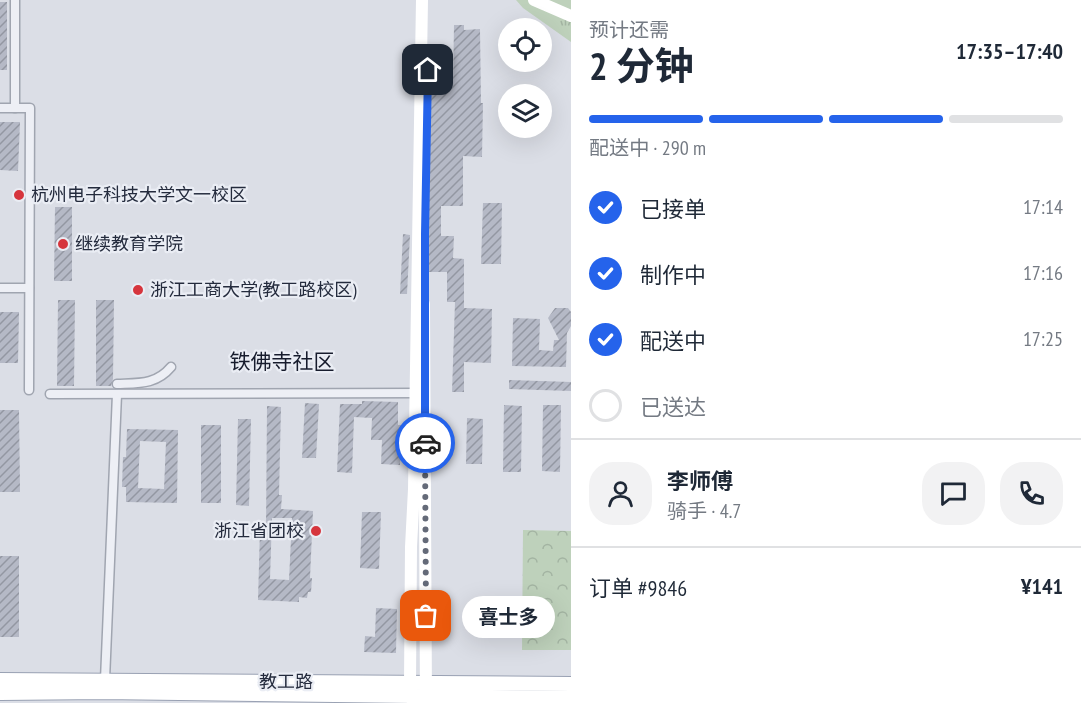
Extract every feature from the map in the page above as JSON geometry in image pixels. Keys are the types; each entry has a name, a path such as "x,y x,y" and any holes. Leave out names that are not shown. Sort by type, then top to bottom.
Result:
{"main road":[{"path":"421,696 419,393 422,0"},
{"path":"410,682 411,547 419,393 429,0"},
{"path":"534,0 571,16"},
{"name":"教工路","path":"0,680 410,682 421,696"},
{"name":"教工路","path":"421,696 571,684"},
{"name":"教工路","path":"0,693 103,692 571,698"}],"street":[{"path":"15,0 15,108"},
{"path":"0,108 30,108 29,390"},
{"path":"0,288 29,288"},
{"path":"117,384 152,382 160,378 171,367"},
{"path":"50,394 419,393"},
{"path":"105,680 117,394"}],"green space":[{"path":"516,0 571,0 571,42 552,29 552,18 537,18"},
{"path":"523,530 571,531 571,650 522,650"}],"building":[{"path":"0,2 7,2 7,70 0,70"},
{"path":"454,25 464,25 464,30 480,29 481,103 483,103 482,157 463,156 463,206 441,206 441,236 454,236 453,258 464,259 464,308 492,309 491,363 464,362 464,392 452,392 455,302 447,302 447,272 426,272 429,83 453,83"},
{"path":"0,122 20,122 18,171 0,170"},
{"path":"483,203 502,203 501,264 481,264"},
{"name":"继续教育学院","path":"55,207 72,207 72,281 54,281"},
{"path":"403,234 410,235 407,294 400,294"},
{"path":"58,300 75,300 74,386 57,386"},
{"path":"96,300 114,300 111,386 96,386"},
{"path":"555,308 568,308 571,312 571,326 567,333 566,367 512,366 513,318 540,319 539,350 553,351 554,340 559,340 548,318"},
{"path":"0,312 19,312 18,363 0,363"},
{"path":"509,380 571,382 571,391 509,389"},
{"path":"362,401 398,402 398,425 401,425 400,465 381,464 382,440 371,440 372,418 354,417 352,473 337,472 340,404 362,404"},
{"path":"305,403 319,404 316,458 302,458"},
{"path":"504,405 522,406 521,472 503,472"},
{"path":"543,405 561,405 560,472 542,471"},
{"path":"267,406 281,407 279,495 282,495 281,509 313,511 310,578 312,578 311,592 308,592 307,598 299,597 299,602 258,600 260,529 266,530","holes":["272,518 292,518 289,580 270,579"]},
{"path":"0,410 19,410 20,492 0,492"},
{"path":"467,418 483,419 482,464 466,464"},
{"path":"238,419 251,419 249,506 236,505"},
{"path":"201,425 221,425 221,503 201,503"},
{"path":"127,429 178,430 177,503 126,502 126,487 122,487 123,457 126,457","holes":["140,441 166,442 164,489 138,488"]},
{"path":"362,512 381,512 379,569 360,568"},
{"path":"0,556 19,556 19,637 0,637"},
{"path":"376,608 397,609 396,653 364,652 365,636 375,637"}],"way so far":[{"path":"425,443 426,616"}],"place":[{"name":"杭州电子科技大学文一校区","path":"19,195"},
{"name":"继续教育学院","path":"63,244"},
{"name":"浙江工商大学(教工路校区)","path":"138,290"},
{"name":"浙江省团校","path":"316,531"},
{"name":"喜士多","path":"426,616"}],"district":[{"name":"铁佛寺社区","path":"282,362"}],"route":[{"path":"425,443 428,70"}]}
